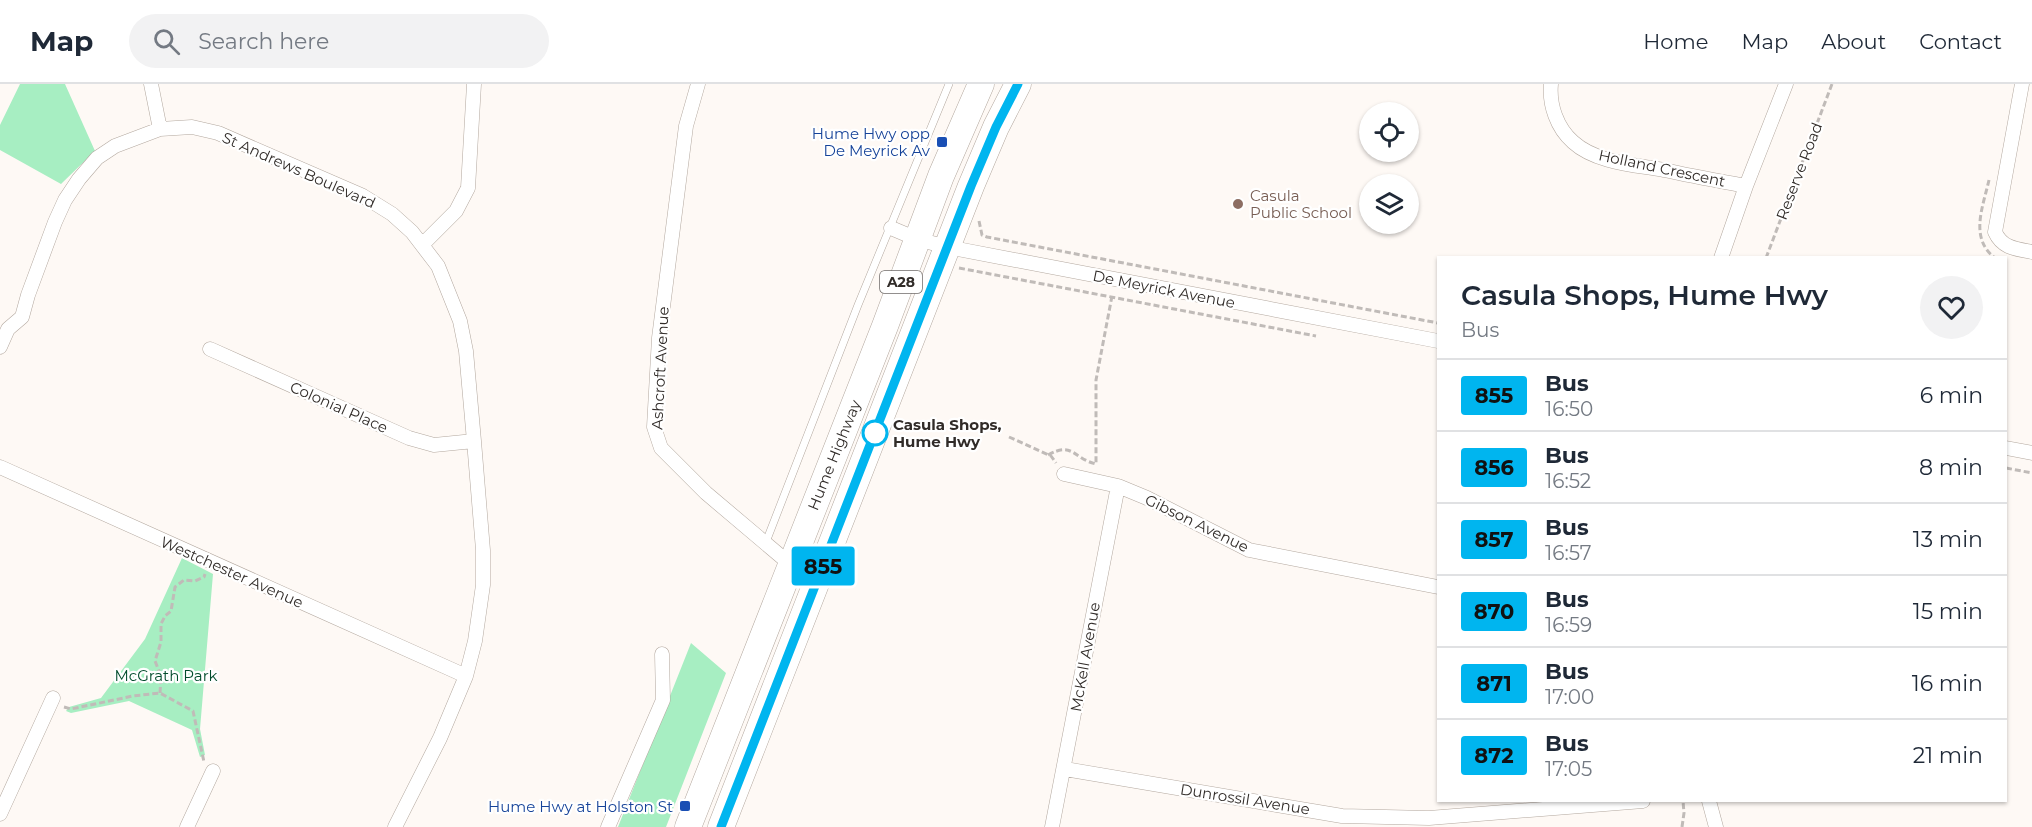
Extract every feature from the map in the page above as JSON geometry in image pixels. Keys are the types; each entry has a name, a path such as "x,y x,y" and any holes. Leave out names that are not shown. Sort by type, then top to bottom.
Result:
{"highway":[{"name":"Hume Highway","path":"688,827 885,326 941,176 981,84"},
{"name":"Hume Highway","path":"721,827 820,575 954,257 996,127 1018,84"}],"street":[{"path":"151,84 160,129"},
{"path":"422,244 456,212 468,188 474,84"},
{"name":"Ashcroft Avenue","path":"698,84 686,126 659,338 654,427 661,448 706,493 790,564 820,575"},
{"name":"Holland Crescent","path":"1551,84 1552,104 1564,132 1574,144 1591,153 1617,161 1746,186"},
{"path":"1722,256 1786,84"},
{"path":"2022,84 1995,232 2001,243 2010,248 2032,252"},
{"name":"St Andrews Boulevard","path":"0,347 8,329 22,317 55,222 65,200 79,179 97,158 115,146 160,129 192,127 218,133 363,196 392,214 422,244 438,266 460,321 466,351 483,550 483,585 475,641 466,676 440,738 397,824"},
{"name":"De Meyrick Avenue","path":"891,228 954,257 1437,341"},
{"name":"Colonial Place","path":"210,349 409,438 434,445 474,441"},
{"path":"2007,448 2032,453"},
{"name":"Westchester Avenue","path":"0,466 466,676"},
{"name":"Gibson Avenue","path":"1064,474 1118,486 1148,498 1249,550 1437,587"},
{"name":"McKell Avenue","path":"1052,827 1118,486"},
{"path":"608,827 663,700 662,654"},
{"path":"0,814 52,699"},
{"name":"Dunrossil Avenue","path":"1065,769 1342,816 1429,818 1629,802"},
{"path":"187,827 211,775"},
{"path":"1709,802 1716,827"},
{"path":"397,824 412,827"}],"lane":[{"path":"766,542 858,305 949,84"}],"path":[{"name":"Reserve Road","path":"1767,256 1832,84"},
{"name":"De Meyrick Avenue","path":"982,236 1437,323"},
{"path":"954,257 1112,296 1316,336"},
{"path":"1048,455 1056,450 1068,449 1096,464 1096,380 1112,296"},
{"path":"1010,437 1051,456 1064,474"},
{"path":"2007,468 2032,473"},
{"path":"160,693 160,676 155,661 161,642 161,624 171,611 176,587 184,580 195,581 204,577 210,562"},
{"path":"52,699 70,709 160,693 193,711 201,756 211,775"},
{"path":"1682,827 1683,802"}],"green space":[{"path":"20,84 65,84 95,151 61,184 0,150 0,125"},
{"name":"McGrath Park","path":"182,558 213,574 200,729 205,755 200,757 192,730 129,701 71,713 66,711 69,707 101,698 145,639"},
{"path":"691,643 726,673 666,827 618,827"}],"bus line":[{"name":"855","path":"721,827 971,186 996,127 1018,84"}],"place":[{"name":"Hume Hwy opp De Meyrick Av","path":"942,142"},
{"name":"Casula Public School","path":"1238,204"},
{"name":"Casula Shops, Hume Hwy","path":"875,433"},
{"name":"Hume Hwy at Holston St","path":"685,806"}]}
